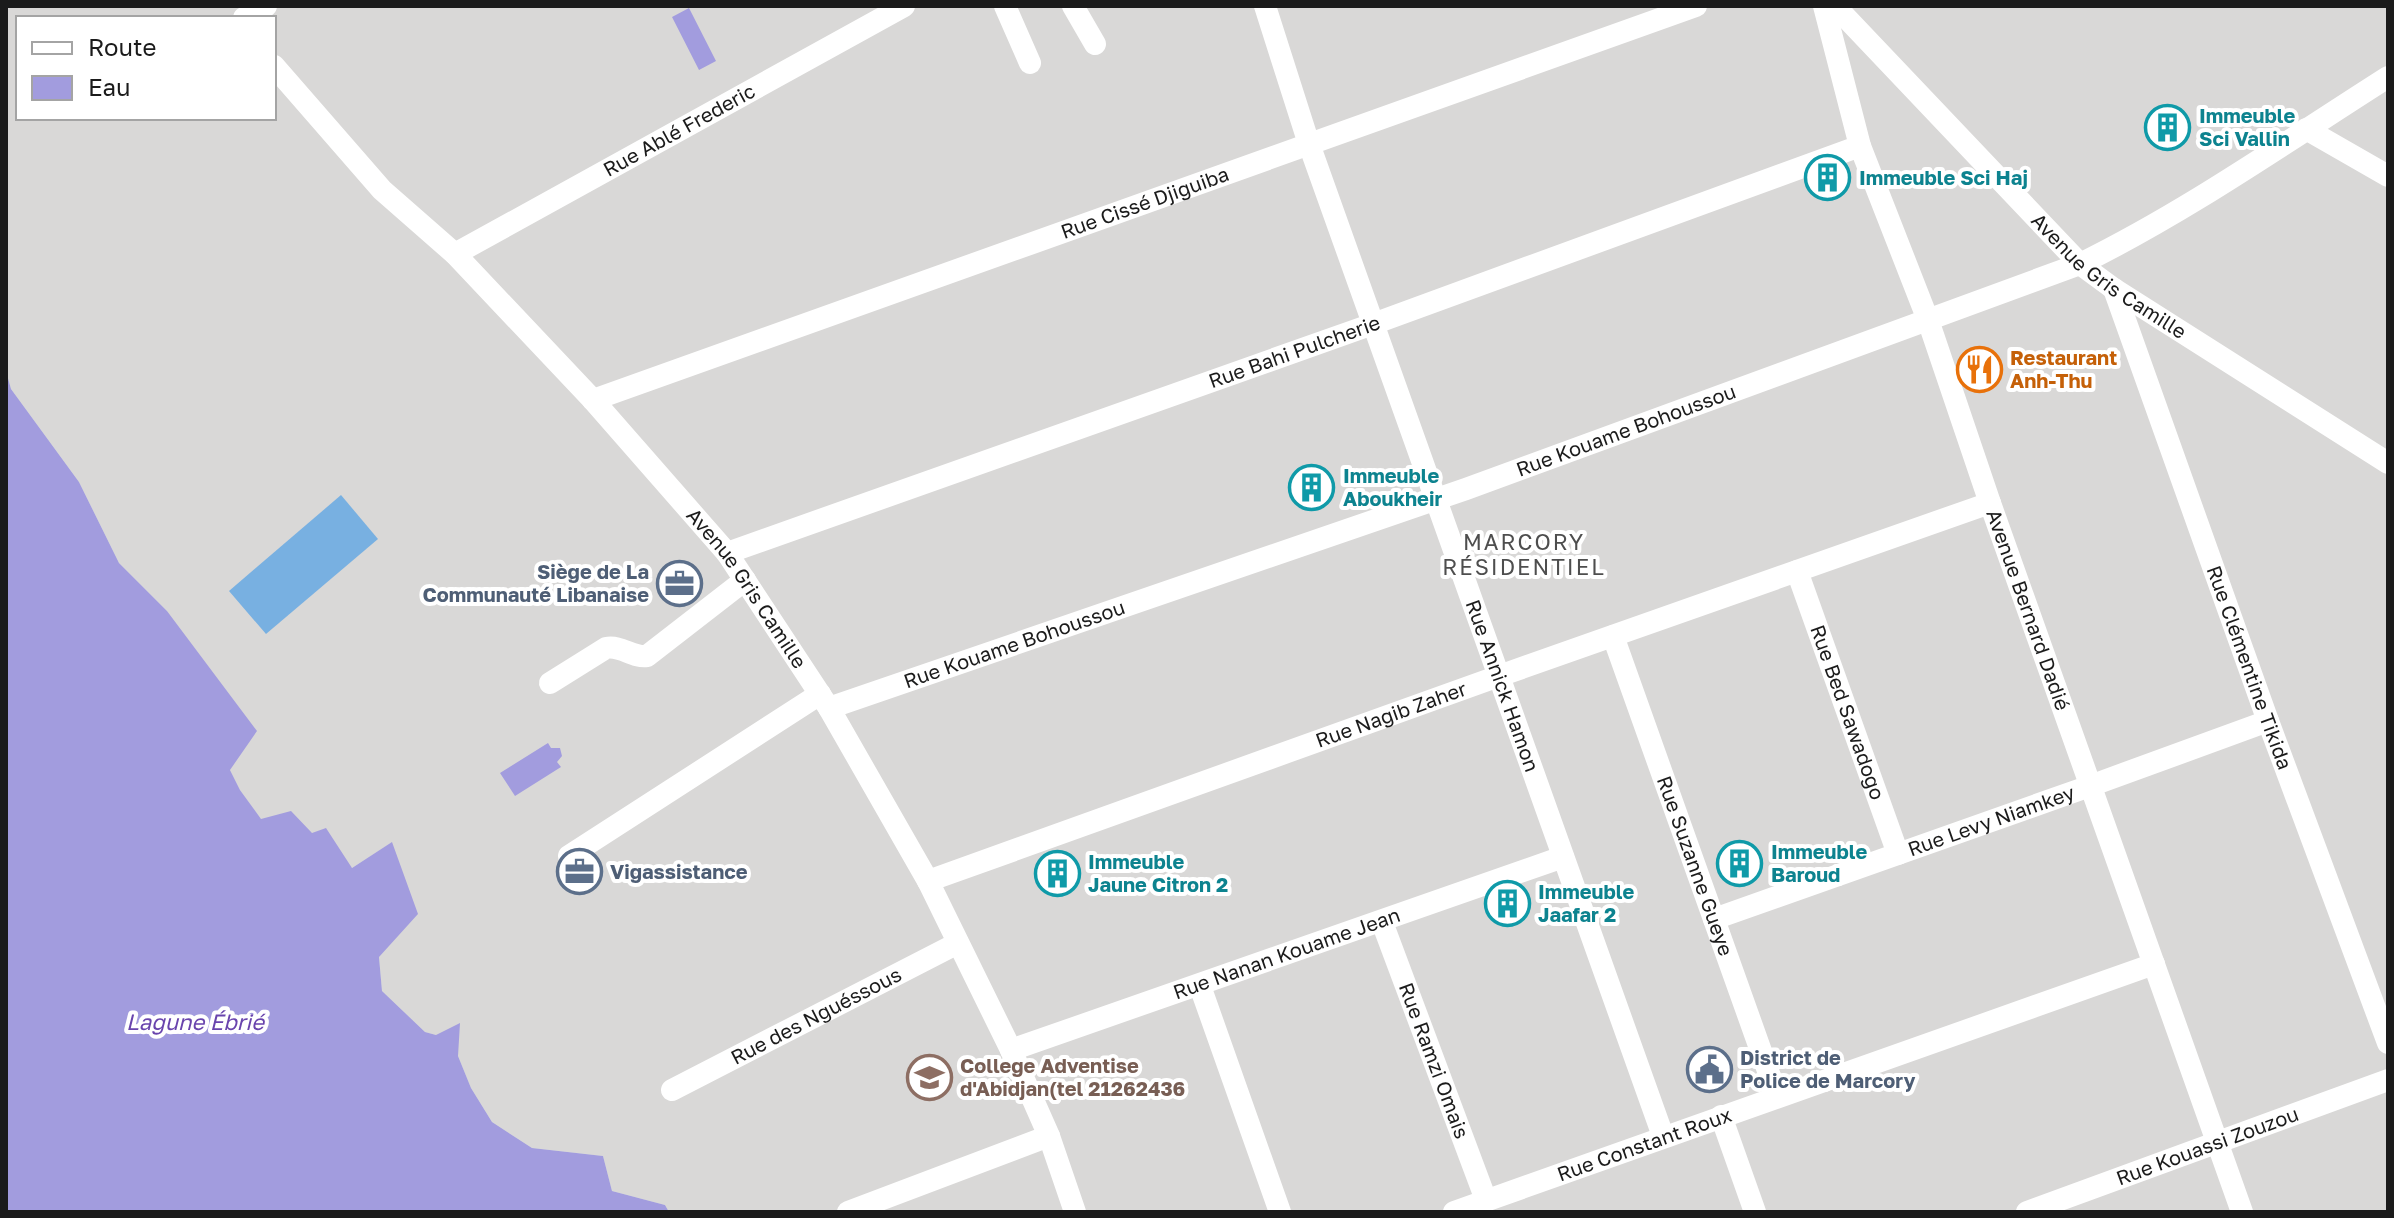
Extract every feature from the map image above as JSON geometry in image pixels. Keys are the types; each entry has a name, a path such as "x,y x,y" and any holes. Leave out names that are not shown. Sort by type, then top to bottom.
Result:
{"street":[{"path":"248,16 266,6"},
{"name":"Rue Ablé Frederic","path":"455,254 904,6"},
{"path":"1005,6 1030,63"},
{"path":"1073,6 1095,44"},
{"name":"Rue Annick Hamon","path":"1265,6 1309,144 1663,1136"},
{"name":"Rue Cissé Djiguiba","path":"593,400 1696,6"},
{"name":"Avenue Bernard Dadié","path":"1824,6 1860,146 1928,320 2242,1212"},
{"name":"Avenue Gris Camille","path":"1835,6 2080,264 2114,289 2388,463"},
{"name":"Avenue Gris Camille","path":"276,68 382,190 455,254 593,400 727,553 824,701 928,881 1011,1050 1049,1136 1075,1212"},
{"name":"Rue Kouame Bohoussou","path":"569,856 824,701 1437,498 2080,264 2123,243 2388,77"},
{"path":"2306,129 2388,176"},
{"name":"Rue Bahi Pulcherie","path":"727,553 1373,324 1860,146"},
{"name":"Rue Clémentine Tikida","path":"2114,289 2268,721 2388,1043"},
{"name":"Rue Nagib Zaher","path":"928,881 1990,503"},
{"name":"Rue Bed Sawadogo","path":"1797,571 1898,854"},
{"path":"550,683 606,648 647,656 745,580"},
{"name":"Rue Suzanne Gueye","path":"1613,636 1777,1096"},
{"name":"Rue Levy Niamkey","path":"1714,919 2268,721"},
{"name":"Rue Nanan Kouame Jean","path":"1011,1050 1563,857"},
{"name":"Rue Ramzi Omais","path":"1382,922 1486,1200"},
{"name":"Rue des Nguéssous","path":"672,1090 958,943"},
{"name":"Rue Constant Roux","path":"1454,1212 2154,964"},
{"path":"1200,986 1280,1212"},
{"name":"Rue Kouassi Zouzou","path":"2027,1212 2388,1080"},
{"path":"1721,1116 1755,1212"},
{"path":"848,1212 1049,1136"}],"shaded area":[{"path":"6,6 2388,6 2388,1212 669,1212 665,1205 612,1191 603,1156 532,1148 492,1122 471,1088 458,1056 436,1035 425,1032 382,991 379,957 391,843 352,868 312,833 261,820 230,770 167,611 119,563 79,482 11,389 6,371"},
{"path":"341,495 378,539 266,634 229,591"}],"water":[{"path":"689,8 716,61 699,70 672,17"},
{"name":"Lagune Ébrié","path":"6,371 11,389 79,482 119,563 167,611 257,731 230,770 261,819 291,811 312,833 326,828 352,868 392,842 418,914 379,957 382,991 425,1032 436,1035 460,1023 458,1056 471,1088 492,1122 532,1148 603,1156 612,1191 665,1205 669,1212 6,1212"},
{"path":"548,743 551,748 560,748 562,756 557,762 561,767 515,796 500,773"}],"place":[{"name":"Immeuble Sci Vallin","path":"2168,127"},
{"name":"Immeuble Sci Haj","path":"1828,178"},
{"name":"Restaurant Anh-Thu","path":"1979,370"},
{"name":"Immeuble Aboukheir","path":"1312,488"},
{"name":"Siège de La Communauté Libanaise","path":"680,583"},
{"name":"Immeuble Baroud","path":"1740,863"},
{"name":"Vigassistance","path":"579,872"},
{"name":"Immeuble Jaune Citron 2","path":"1057,874"},
{"name":"Immeuble Jaafar 2","path":"1507,904"},
{"name":"District de Police de Marcory","path":"1709,1070"},
{"name":"College Adventise d'Abidjan(tel 21262436","path":"929,1077"}],"district":[{"name":"MARCORY RÉSIDENTIEL","path":"1524,554"}]}
